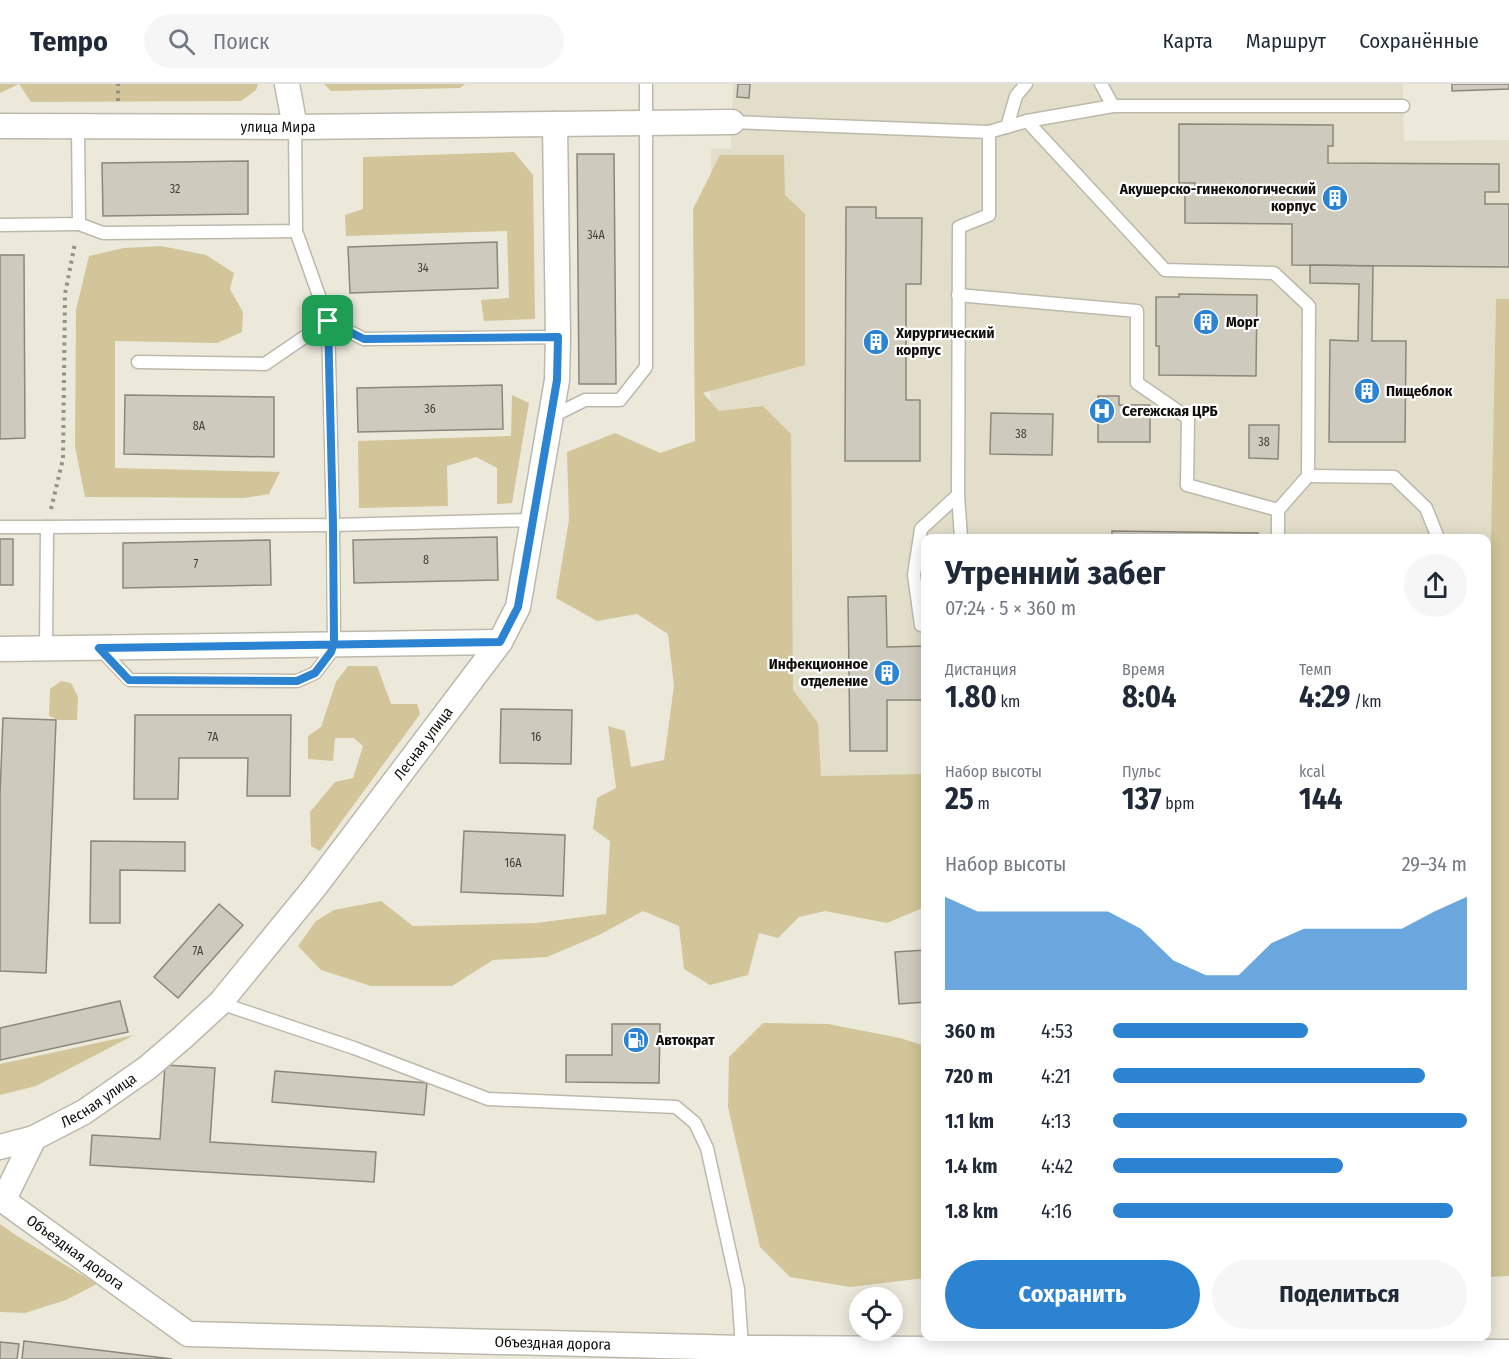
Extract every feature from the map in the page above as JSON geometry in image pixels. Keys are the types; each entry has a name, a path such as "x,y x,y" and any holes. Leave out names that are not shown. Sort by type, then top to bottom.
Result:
{"street":[{"path":"287,84 295,126"},
{"name":"улица Мира","path":"0,126 732,122"},
{"path":"0,649 500,642 518,607 557,380 555,124"},
{"name":"Лесная улица","path":"0,1147 34,1138 84,1112 147,1068 220,1003 314,888 500,642"},
{"path":"2,1199 34,1138"},
{"name":"Объездная дорога","path":"2,1199 188,1334 742,1348 1509,1352"}],"lane":[{"path":"551,417 585,400 620,400 646,367 646,84"},
{"path":"1007,127 1016,96 1026,84"},
{"path":"1101,84 1113,106"},
{"path":"1113,84 1113,106"},
{"path":"732,122 989,132 1027,121 1113,106 1403,106"},
{"path":"1027,121 1165,270 1274,273 1309,306 1308,476 1278,510 1278,534"},
{"path":"78,126 79,224"},
{"path":"99,648 129,680 297,681 315,673 331,652 334,643 333,525 328,321 296,231 295,126"},
{"path":"961,534 958,495 958,227 989,215 989,132"},
{"path":"0,225 79,224 102,233 296,231"},
{"path":"958,295 1137,311 1137,383 1188,418 1187,485 1278,510"},
{"path":"328,321 364,339 558,337"},
{"path":"138,362 265,364 328,321"},
{"path":"1308,476 1394,477 1426,508 1436,534"},
{"path":"921,625 914,575 921,529 958,495"},
{"path":"0,527 333,525 533,520"},
{"path":"46,649 47,527"},
{"path":"220,1003 354,1048 488,1100 676,1107 694,1123 707,1148 738,1289 742,1348"}],"path":[{"path":"47,527 63,459 65,294 79,224"}],"shaded area":[{"path":"0,84 19,84 0,93"},
{"path":"19,84 258,84 256,90 241,101 31,102"},
{"path":"324,84 465,84 460,88 331,91"},
{"name":"Сегежская ЦРБ","path":"733,84 1403,84 1404,141 1509,140 1509,299 1496,299 1491,567 1491,534 921,534 921,819 764,824 710,523 711,149 731,149"},
{"path":"514,152 533,175 535,319 484,321 481,300 509,298 507,231 346,236 345,215 363,209 363,157"},
{"path":"720,155 784,155 785,195 805,214 805,365 703,393 719,411 763,406 791,434 793,690 818,723 821,776 921,774 921,909 887,923 825,911 799,917 778,938 759,933 748,975 710,985 684,969 679,926 643,911 599,935 547,957 493,960 452,986 371,986 321,970 298,946 316,921 334,910 381,901 413,926 536,923 606,914 610,841 593,829 597,798 616,788 608,726 625,731 631,767 664,760 674,686 668,634 637,614 597,621 556,598 569,520 567,452 615,433 660,453 695,441 693,209"},
{"path":"161,246 206,255 234,273 230,289 243,312 242,332 217,343 115,341 115,468 280,472 269,494 244,498 85,497 75,446 76,310 89,256 124,248"},
{"path":"1496,299 1509,299 1509,1276 1491,1277 1491,540"},
{"path":"512,395 529,403 512,503 497,504 497,468 476,457 447,466 448,506 359,508 358,441 511,436"},
{"path":"348,666 377,666 391,704 417,704 420,714 320,851 311,846 310,812 335,782 353,778 363,746 354,738 335,738 333,761 308,759 308,736 321,727 336,682"},
{"path":"61,681 71,683 78,697 77,720 58,720 49,716 50,689"},
{"path":"763,1023 828,1024 900,1038 921,1045 921,1278 850,1287 790,1277 760,1247 728,1107 729,1057"},
{"path":"134,1035 36,1086 0,1095 0,1064"},
{"path":"0,1224 97,1284 66,1300 25,1313 0,1312"}],"building":[{"path":"738,84 750,84 749,98 737,97"},
{"path":"1452,84 1509,84 1509,89 1452,91"},
{"name":"Акушерско-гинекологический корпус","path":"1179,124 1333,125 1333,146 1328,146 1328,163 1499,164 1499,192 1485,192 1485,204 1509,204 1509,267 1292,265 1292,224 1185,223 1185,190 1195,190 1195,183 1179,183"},
{"path":"577,154 614,154 616,384 579,384"},
{"path":"248,161 248,214 103,216 102,163"},
{"name":"Хирургический корпус","path":"846,207 876,207 876,218 922,218 921,284 906,284 906,400 920,400 920,461 845,461"},
{"path":"497,242 498,288 350,293 348,247"},
{"path":"0,255 24,255 25,438 0,439"},
{"name":"Пищеблок","path":"1310,265 1373,266 1372,341 1406,341 1405,442 1329,442 1330,340 1358,341 1359,284 1310,283"},
{"name":"Морг","path":"1179,294 1257,295 1256,376 1159,375 1159,346 1156,346 1156,297 1179,297"},
{"path":"502,385 503,429 358,432 357,388"},
{"path":"125,395 274,397 274,457 124,454"},
{"path":"1098,396 1119,396 1119,405 1150,405 1150,442 1098,442"},
{"path":"991,413 1053,414 1052,455 990,454"},
{"path":"1249,425 1279,425 1278,459 1249,458"},
{"path":"1112,531 1258,533 1258,534 1112,534"},
{"path":"497,537 498,580 354,583 353,540"},
{"path":"0,539 13,539 13,585 0,585"},
{"path":"270,540 271,585 123,588 123,543"},
{"name":"Инфекционное отделение","path":"886,596 887,647 921,646 921,700 887,700 887,751 850,751 848,597"},
{"path":"501,709 572,710 571,764 500,763"},
{"path":"135,715 291,715 290,796 247,796 248,758 179,758 178,799 134,799"},
{"path":"3,718 56,720 46,973 0,971 0,794"},
{"path":"464,831 565,835 563,896 461,892"},
{"path":"91,841 185,842 185,871 120,870 120,923 90,923"},
{"path":"219,904 243,925 178,998 154,977"},
{"path":"921,950 921,1002 899,1004 895,952"},
{"path":"120,1001 128,1032 0,1060 0,1028"},
{"name":"Автократ","path":"612,1024 660,1024 659,1083 566,1082 566,1055 612,1055"},
{"path":"165,1065 215,1068 210,1142 376,1152 374,1182 90,1165 92,1135 160,1139"},
{"path":"275,1071 427,1083 424,1115 272,1102"},
{"path":"24,1341 172,1359 22,1359"},
{"path":"0,1342 19,1344 17,1359 0,1359"}],"place":[{"name":"Акушерско-гинекологический корпус","path":"1335,198"},
{"name":"Морг","path":"1206,322"},
{"name":"Хирургический корпус","path":"876,342"},
{"name":"Пищеблок","path":"1367,391"},
{"name":"Сегежская ЦРБ","path":"1102,411"},
{"name":"Инфекционное отделение","path":"887,673"},
{"name":"Автократ","path":"636,1040"}],"route":[{"path":"328,321 333,525 334,643 331,652 315,673 297,681 129,680 99,648 334,643 500,642 518,607 557,380 558,337 364,339 328,321"}]}
